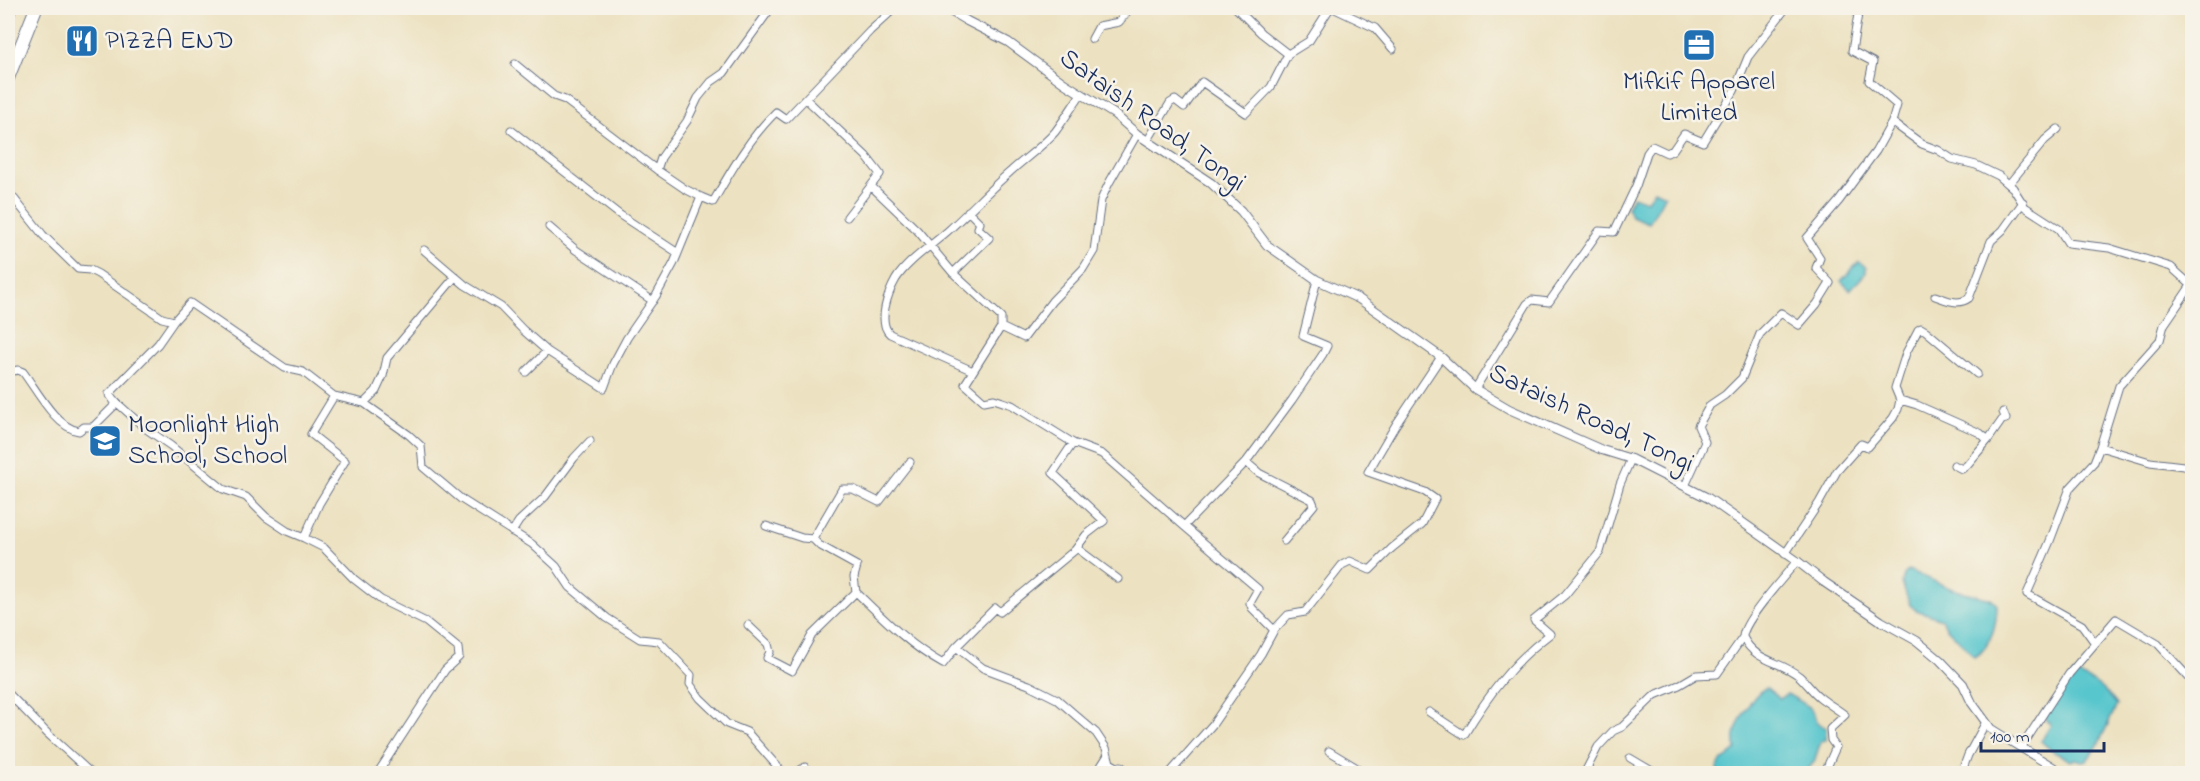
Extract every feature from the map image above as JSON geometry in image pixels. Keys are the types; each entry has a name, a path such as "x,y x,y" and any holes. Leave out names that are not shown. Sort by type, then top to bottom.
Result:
{"highway":[{"path":"8,14 10,8"},
{"path":"8,78 36,8"}],"street":[{"path":"657,170 661,158 687,121 698,98 711,82 724,73 771,8"},
{"path":"515,64 554,96 565,100 684,189 713,202 747,148 770,118 776,112 786,118 895,8"},
{"name":"Sataish Road, Tongi","path":"945,8 1008,42 1224,193 1267,245 1317,280 1359,298 1441,357 1475,389 1509,409 1602,450 1631,459 1708,498 1824,582 1881,621 1917,641 1964,684 1972,703 1991,729 2064,774"},
{"path":"1092,39 1100,26 1119,22 1130,8"},
{"path":"1236,8 1261,33 1288,54"},
{"path":"1148,140 1170,103 1175,100 1184,107 1202,82 1246,113 1271,87 1288,54 1309,41 1332,8 1375,28 1393,49"},
{"path":"1475,389 1527,304 1532,300 1549,302 1599,231 1614,232 1652,146 1667,153 1673,150 1684,134 1703,142 1734,91 1748,57 1786,8"},
{"path":"1685,486 1705,442 1698,426 1710,405 1725,395 1742,378 1760,334 1781,314 1798,325 1817,304 1830,283 1816,268 1820,258 1807,238 1839,201 1876,151 1892,122 1897,105 1869,81 1873,62 1852,51 1859,9 1850,8"},
{"path":"973,371 890,334 885,329 884,323 886,303 897,277 1054,133 1081,94"},
{"path":"806,99 866,156 880,174 847,217"},
{"path":"1892,122 1922,144 1952,159 1976,165 1999,176 2013,188"},
{"path":"2058,129 2045,140 2009,184 2024,202 2025,207 2059,229 2068,243 2109,248 2171,267 2192,285 2164,325 2160,340 2119,386 2094,462 2070,488 2027,594 2082,625 2096,643"},
{"path":"511,130 612,209 678,253"},
{"path":"1000,327 1024,339 1052,301 1083,269 1094,251 1101,200 1137,134"},
{"path":"871,186 917,230 953,273 1001,317 1000,327 965,384 984,401 994,399 1012,405 1073,443 1102,454 1258,589 1250,603 1252,608 1274,630"},
{"path":"8,191 43,235 75,267 90,270 152,312 174,321"},
{"path":"424,250 465,285 501,307 547,351 604,388 613,364 627,338 653,301 678,253 701,197"},
{"path":"1935,296 1955,303 1969,298 1991,241 2003,230 2024,202"},
{"path":"953,273 989,238 978,228 980,223 968,211"},
{"path":"549,227 584,256 653,301"},
{"path":"363,403 376,391 383,376 387,358 455,277"},
{"path":"1184,526 1246,462 1292,400 1327,346 1304,336 1317,280"},
{"path":"377,774 445,670 459,657 458,648 426,622 381,600 354,579 324,548 287,531 266,517 246,497 223,489 171,446 145,428 109,394 158,344 190,303 285,368 303,372 334,396 363,403 410,435 422,446 423,467 461,500 532,544 556,566 570,587 607,618 640,639 659,641 691,675 690,684 700,698 727,724 747,732 784,774"},
{"path":"1785,554 1837,471 1861,444 1868,447 1893,418 1900,400 1895,388 1906,353 1914,336 1921,328 1977,374"},
{"path":"526,372 547,351"},
{"path":"1169,774 1214,724 1261,654 1274,630 1288,615 1305,612 1342,566 1350,561 1370,570 1392,548 1422,524 1435,499 1425,492 1368,471 1441,357"},
{"path":"8,372 18,370 23,372 51,411 75,431 93,427 116,402"},
{"path":"304,538 319,504 345,461 311,434 334,396"},
{"path":"1900,400 1949,419 1988,440"},
{"path":"1954,465 1962,469 1967,465 2002,420 2006,419 2003,412"},
{"path":"512,532 535,504 545,497 574,458 590,441"},
{"path":"766,526 802,538 813,539 819,545 857,566 854,577 856,592 892,628 943,664 956,647 995,608 1000,612 1075,550 1086,535 1104,521 1053,473 1073,443"},
{"path":"2100,447 2150,462 2193,467"},
{"path":"1429,712 1464,735 1505,675 1528,651 1550,634 1534,620 1565,596 1600,552 1620,484 1631,459"},
{"path":"813,539 842,489 853,489 879,502 910,462"},
{"path":"1246,462 1259,473 1312,501 1314,505 1284,541"},
{"path":"1075,550 1078,549 1118,579"},
{"path":"1797,561 1757,610 1743,631 1743,637 1754,654 1798,675 1822,699 1845,716 1830,729 1831,740 1836,747 1824,774"},
{"path":"748,625 768,644 770,652 767,658 792,671 812,635 856,592"},
{"path":"2021,748 2069,674 2116,619 2158,644 2193,681"},
{"path":"1584,774 1598,747 1613,731 1622,727 1655,695 1696,675 1717,674 1743,637"},
{"path":"956,647 983,668 1057,699 1096,733 1106,747 1110,763 1117,767 1121,766 1130,774"},
{"path":"8,693 92,774"},
{"path":"1961,774 1968,755 1986,722"},
{"path":"1329,751 1367,774"},
{"path":"1096,774 1108,755"},
{"path":"1630,758 1657,774"},
{"path":"794,774 805,767 814,774"}],"water":[{"path":"1654,190 1665,195 1649,223 1631,216 1627,207 1633,196 1647,201"},
{"path":"1859,262 1866,267 1866,273 1850,290 1841,281"},
{"path":"1909,570 1952,589 1991,599 1997,605 1992,634 1981,653 1975,657 1946,627 1942,619 1916,610 1910,605 1902,583 1904,575"},
{"path":"2074,674 2098,686 2117,705 2097,747 2087,760 2082,761 2076,759 2071,761 2052,751 2041,741 2051,725 2046,721 2046,714"},
{"path":"1767,688 1780,699 1787,694 1801,702 1826,728 1826,740 1821,741 1814,762 1805,773 1718,773 1717,769 1722,760 1736,750 1735,735 1747,708 1762,690"}],"place":[{"name":"PIZZA END","path":"82,41"},
{"name":"Mifkif Apparel Limited","path":"1699,45"},
{"name":"Moonlight High School, School","path":"105,441"}]}
